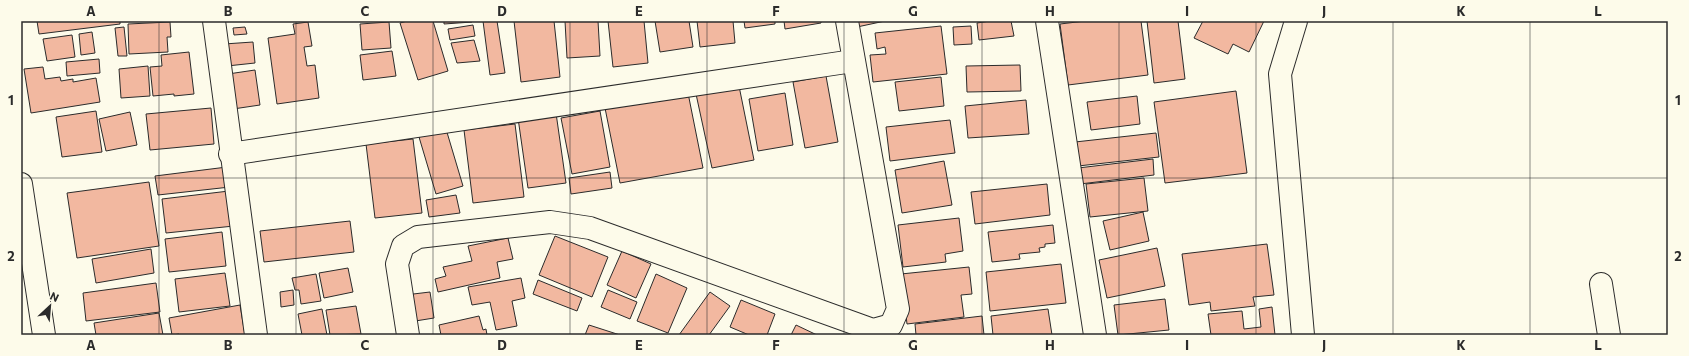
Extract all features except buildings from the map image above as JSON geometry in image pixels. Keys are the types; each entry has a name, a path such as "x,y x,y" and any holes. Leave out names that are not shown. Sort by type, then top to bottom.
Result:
{"street":[{"path":"214,21 230,154 256,335"},
{"path":"408,335 397,264 403,246 418,237 550,222 590,228 873,330 891,326 898,309 847,21"},
{"path":"1047,21 1096,335"},
{"path":"1296,21 1280,74 1303,335"},
{"path":"230,154 853,60"},
{"path":"21,184 44,335"},
{"path":"1601,284 1609,335"}]}
